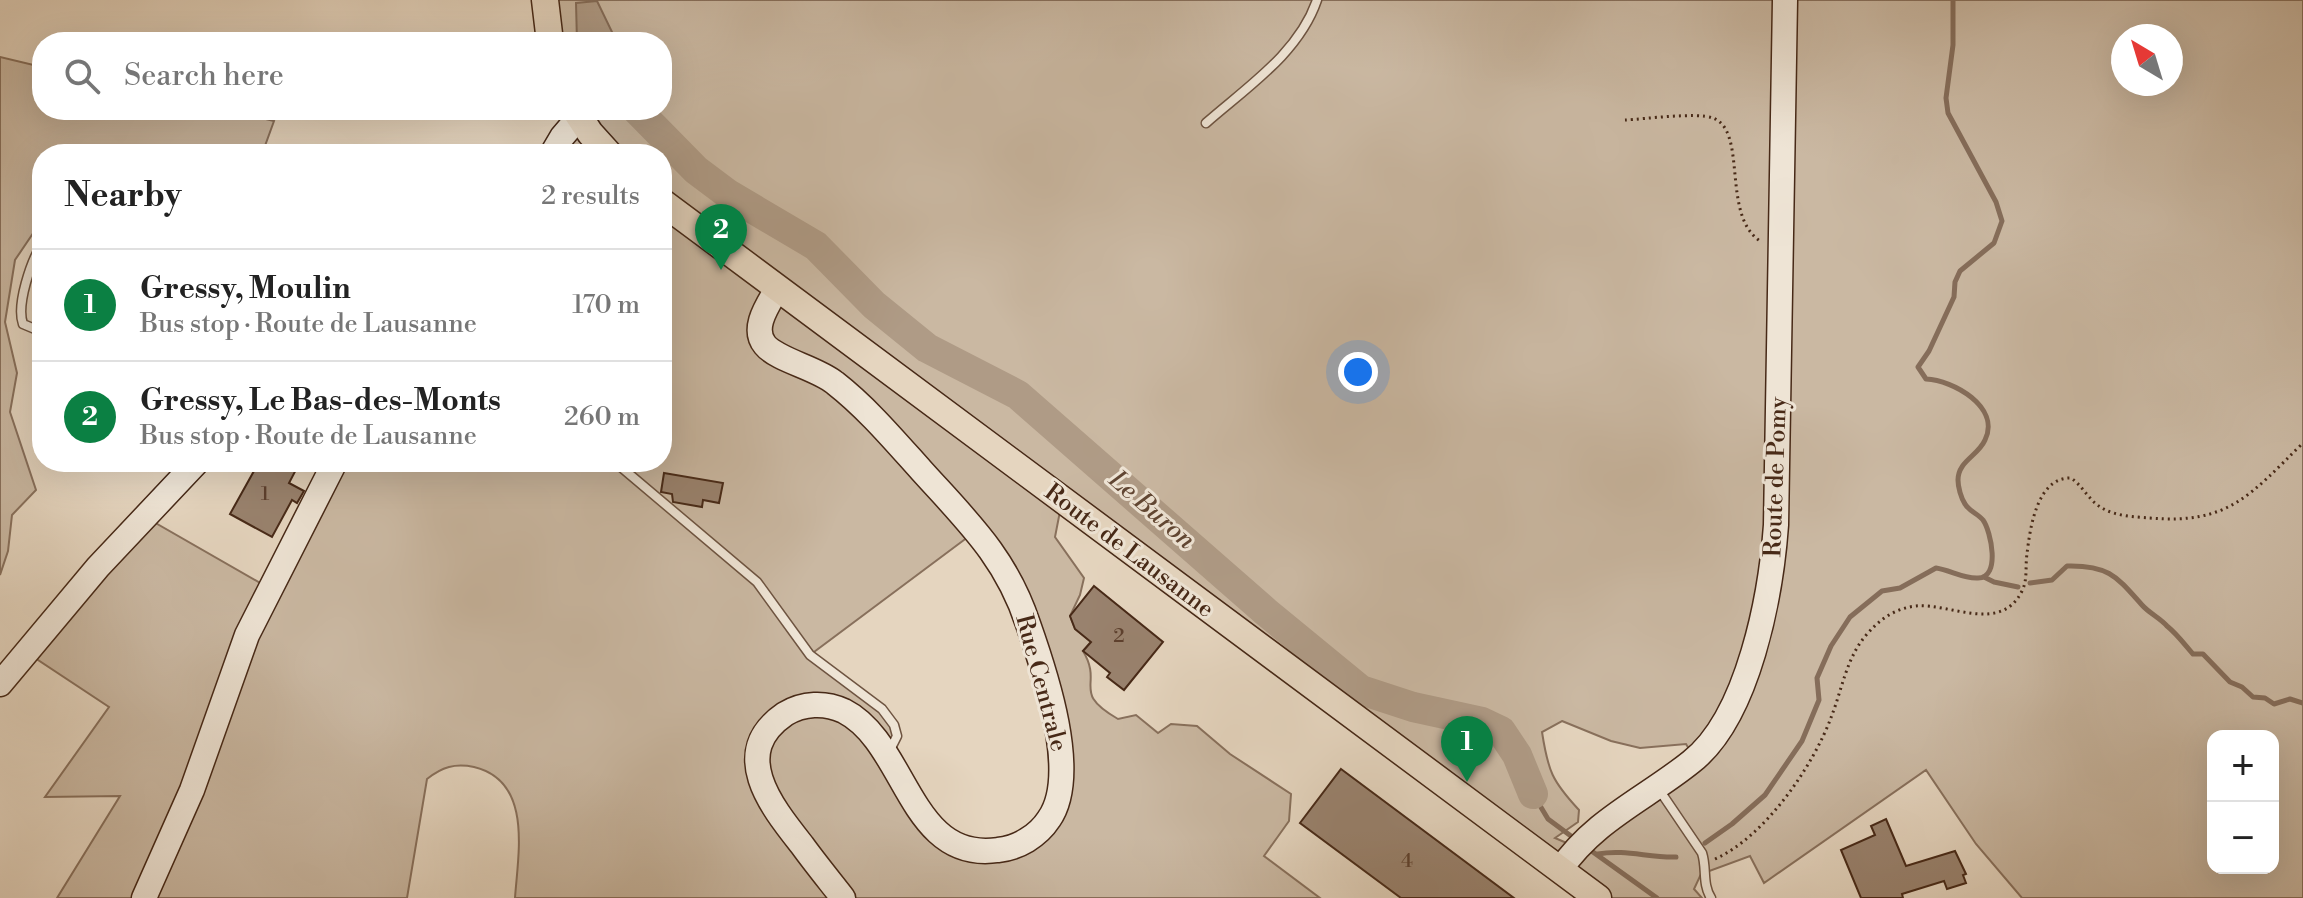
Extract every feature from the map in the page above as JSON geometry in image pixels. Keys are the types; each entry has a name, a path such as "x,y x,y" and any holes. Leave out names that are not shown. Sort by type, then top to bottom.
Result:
{"main road":[{"path":"545,0 549,32"},
{"path":"582,120 601,144"},
{"name":"Route de Lausanne","path":"672,210 1566,862 1598,898"}],"street":[{"name":"Route de Pomy","path":"1566,862 1593,830 1695,760 1714,738 1743,681 1762,622 1772,574 1776,525 1785,0"},
{"path":"558,144 573,120"},
{"name":"Rue Centrale","path":"777,289 762,319 761,337 765,346 828,378 864,409 976,530 1006,569 1028,624 1050,699 1062,757 1061,789 1050,817 1030,838 1003,850 971,850 948,840 933,828 887,755 854,717 841,709 812,704 784,715 765,737 758,752 760,780 769,800 843,898"},
{"path":"0,684 98,567 188,472"},
{"path":"144,898 192,790 247,635 330,472"}],"lane":[{"path":"1206,123 1287,50 1302,31 1317,0"},
{"path":"32,263 20,316 23,324 32,328"},
{"path":"627,472 757,582 810,655 868,697 888,716 897,736 887,755"},
{"path":"1657,788 1702,853 1704,877 1711,898"}],"path":[{"path":"1625,120 1702,116 1722,123 1730,138 1742,221 1751,236 1781,251"},
{"path":"1705,864 1724,855 1752,833 1797,780 1832,717 1857,645 1884,617 1912,606 1964,614 1992,614 2012,603 2022,592 2026,579 2026,555 2036,508 2043,494 2061,477 2079,483 2104,510 2143,517 2197,519 2237,504 2303,443"}],"shaded area":[{"path":"545,0 2303,0 2303,898 2022,898 1976,844 1926,770 1764,883 1750,856 1701,874 1694,889 1702,898 1598,898 1062,501 1055,537 1084,578 1070,616 1075,629 1091,642 1083,651 1089,663 1090,688 1095,701 1118,719 1136,715 1158,733 1171,724 1197,726 1230,754 1291,794 1289,821 1264,856 1320,898 515,898 519,841 514,803 506,787 493,775 474,767 455,766 427,779 407,898 57,898 120,796 45,797 109,707 26,652 145,517 269,588 330,472 672,472 672,144 557,144 570,120 672,120 672,32 549,32","holes":["976,531 1050,699 1050,817 988,852 927,821 887,755 897,736 882,709 810,655","1562,721 1611,741 1640,748 1686,744 1695,759 1576,847 1555,838 1578,822 1579,810 1553,775 1542,732"]},
{"path":"597,1 612,32 577,32 576,3"},
{"path":"0,57 32,65 32,120 274,121 266,144 32,144 32,235 15,260 5,322 17,373 10,412 36,490 12,515 8,551 0,575"}],"building":[{"path":"253,472 295,472 289,483 304,491 297,503 292,500 272,537 230,514"},
{"path":"664,473 723,483 719,503 703,500 702,507 673,502 672,494 661,492"},
{"path":"1094,586 1163,642 1124,690 1107,677 1110,673 1083,651 1091,642 1075,629 1070,616"},
{"path":"1341,769 1514,898 1401,898 1300,823"},
{"path":"1886,819 1906,866 1955,851 1966,874 1963,875 1966,883 1947,889 1944,881 1902,894 1903,898 1861,898 1841,850 1875,835 1871,826"}],"waterway":[{"path":"1705,843 1765,795 1802,741 1819,700 1817,678 1831,646 1850,617 1882,591 1900,588 1936,568 1973,578 1985,576 1990,570 1992,553 1986,526 1965,504 1958,480 1961,468 1985,440 1988,428 1986,417 1972,398 1949,384 1926,379 1918,367 1929,351 1954,297 1960,271 1994,243 2002,221 1996,202 1948,113 1946,98 1953,45 1953,0"},
{"name":"Le Buron","path":"647,120 670,144"},
{"name":"Le Buron","path":"672,146 696,170 728,194 816,246 874,305 927,348 1018,395 1266,612 1361,690 1413,707 1482,722 1501,731 1517,755 1533,794"},
{"path":"2030,583 2052,580 2067,566 2103,571 2118,580 2193,654 2203,654 2230,682 2253,697 2265,698 2274,704 2290,699 2303,703"},
{"path":"1984,577 2018,587"},
{"name":"Le Buron","path":"1533,794 1548,819 1575,839"},
{"name":"Le Buron","path":"1586,847 1657,898"},
{"path":"1598,854 1618,852 1676,857"}],"place":[{"name":"Gressy, Le Bas-des-Monts","path":"721,270"},
{"name":"Gressy, Moulin","path":"1467,782"}]}
